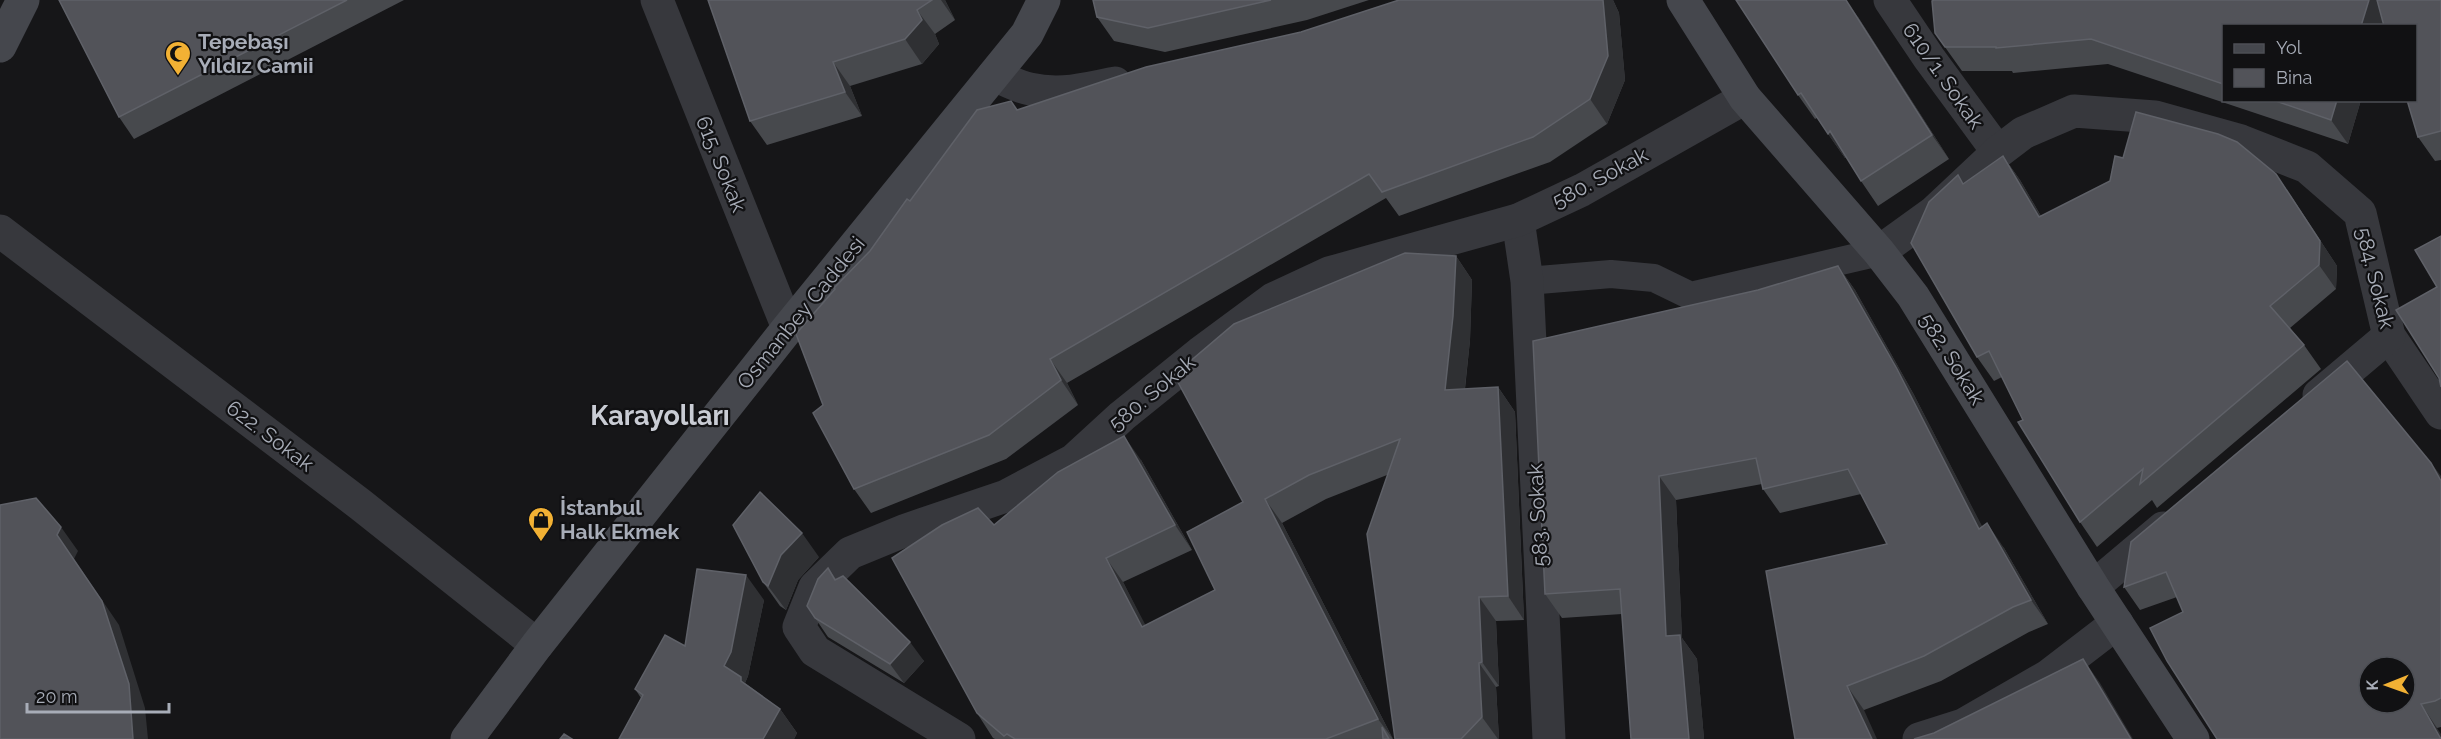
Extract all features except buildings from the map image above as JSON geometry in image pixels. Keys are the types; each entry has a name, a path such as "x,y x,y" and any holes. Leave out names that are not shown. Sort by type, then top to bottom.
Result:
{"street":[{"path":"0,46 22,0"},
{"name":"615. Sokak","path":"657,0 788,328"},
{"name":"Osmanbey Caddesi","path":"466,739 537,645 788,328 1027,34 1044,0"},
{"name":"582. Sokak","path":"1683,0 1745,98 1879,252 1913,296 2093,587 2193,739"},
{"name":"610/1. Sokak","path":"1890,0 1929,58 1998,152"},
{"path":"994,75 1029,89 1054,92 1081,91 1138,78"},
{"name":"580. Sokak","path":"959,739 815,651 799,627 815,588 850,554 906,530 1006,496 1074,459 1122,416 1200,353 1273,299 1329,273 1518,220 1582,190 1745,98"},
{"name":"584. Sokak","path":"1879,252 1933,213 1998,152 2023,133 2074,111 2155,117 2241,141 2307,167 2360,213 2388,336 2441,413"},
{"name":"583. Sokak","path":"1518,220 1527,281 1549,739"},
{"name":"622. Sokak","path":"0,231 361,505 537,645"},
{"path":"2299,412 2388,336"},
{"path":"2093,587 2183,511"},
{"path":"1919,739 1963,725 2048,676 2117,623"}],"lane":[{"path":"1527,281 1611,274 1654,278 1691,296 1879,252"}],"place":[{"name":"Tepebaşı Yıldız Camii","path":"178,77"},
{"name":"İstanbul Halk Ekmek","path":"541,543"}],"district":[{"name":"Karayolları","path":"660,416"}]}
